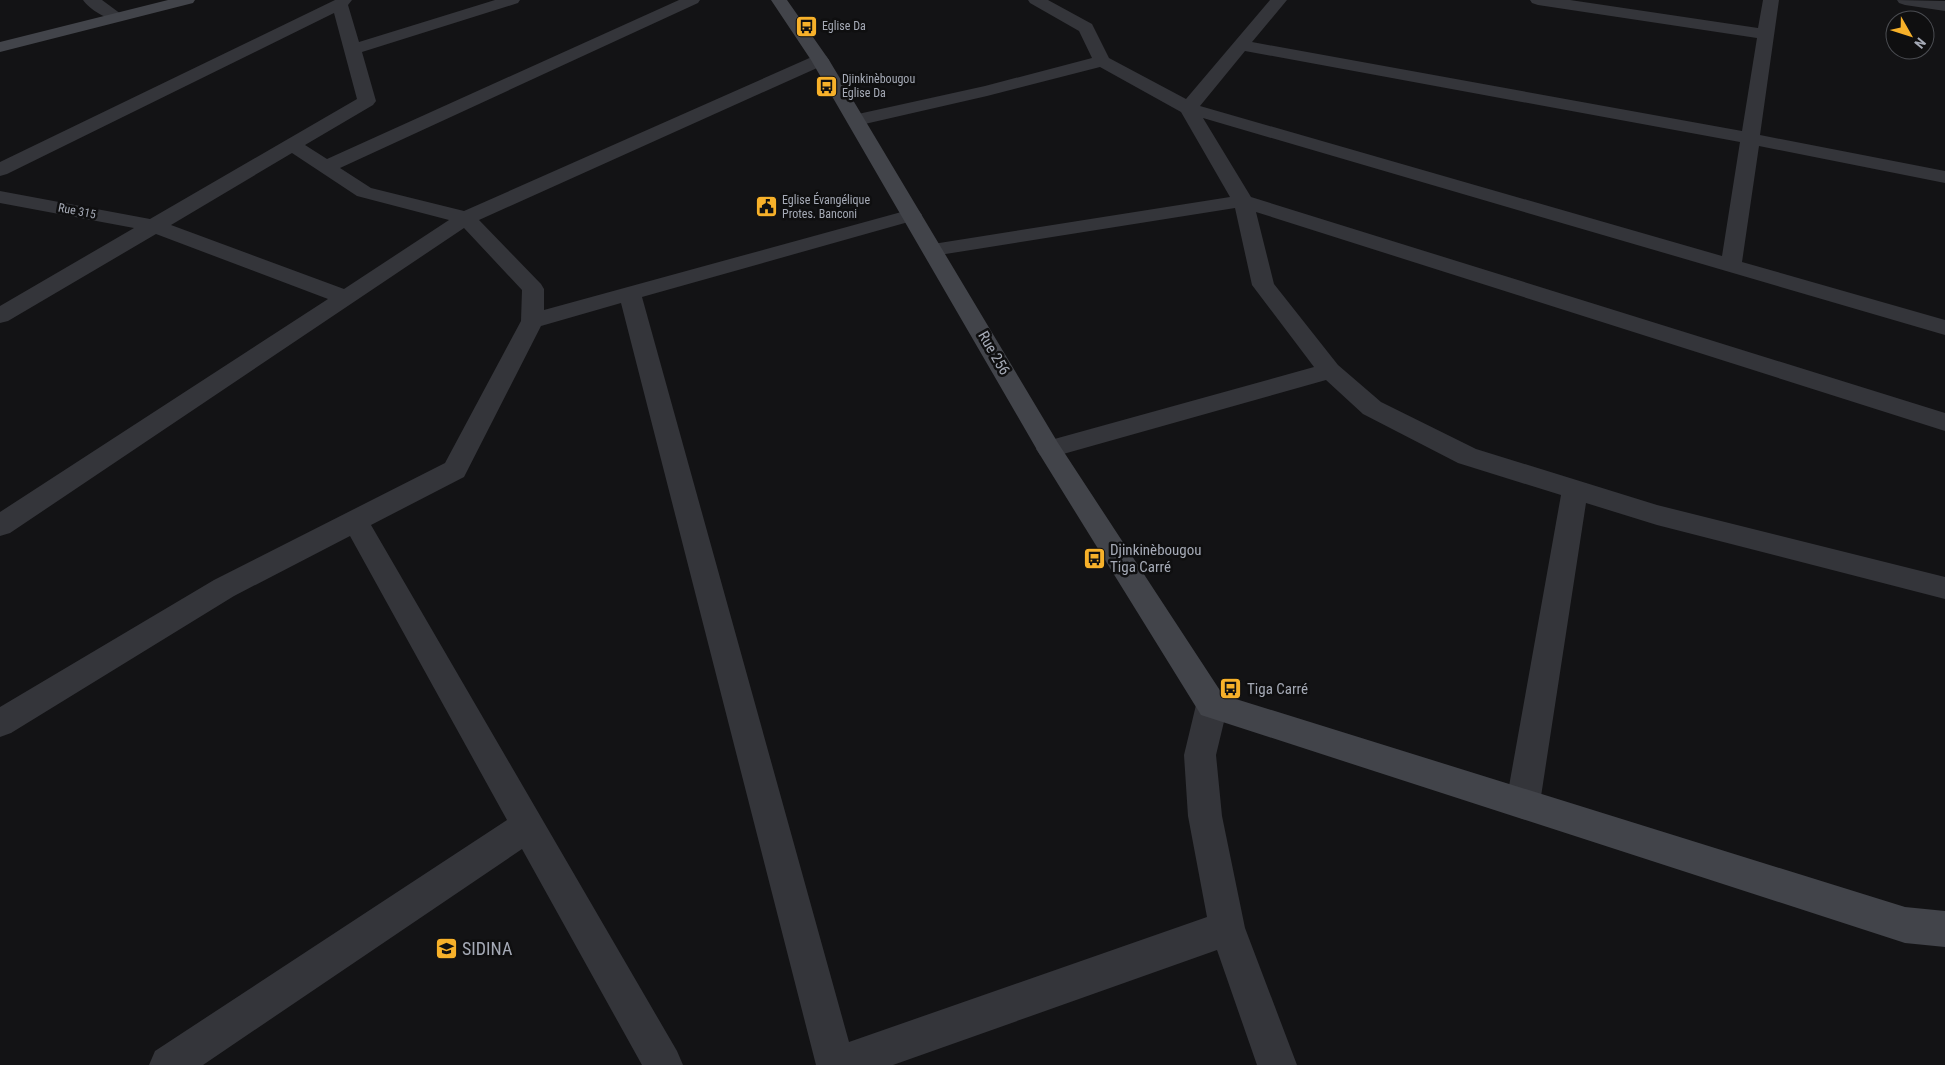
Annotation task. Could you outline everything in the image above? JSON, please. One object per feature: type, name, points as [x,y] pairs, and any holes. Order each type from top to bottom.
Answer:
[{"type":"street","points":[[91,0],[117,17]]},
{"type":"street","points":[[0,47],[187,0]]},
{"type":"street","points":[[353,49],[512,0]]},
{"type":"street","points":[[326,167],[692,0]]},
{"type":"street","name":"Rue 256","points":[[779,0],[820,60],[1050,449],[1212,705]]},
{"type":"street","points":[[1188,108],[1278,0]]},
{"type":"street","points":[[1538,0],[1765,34]]},
{"type":"street","points":[[1731,265],[1770,0]]},
{"type":"street","points":[[1904,0],[1945,6]]},
{"type":"street","points":[[0,170],[342,2],[367,101],[0,316]]},
{"type":"street","points":[[1049,3],[1086,28],[1102,61],[1188,108],[1945,328]]},
{"type":"street","points":[[1240,45],[1749,138],[1945,177]]},
{"type":"street","points":[[0,526],[466,218],[820,60]]},
{"type":"street","points":[[856,120],[986,91],[1102,61]]},
{"type":"street","points":[[1188,108],[1243,200],[1263,285],[1330,371],[1372,408],[1468,456],[1657,515],[1945,588]]},
{"type":"street","points":[[0,723],[224,588],[455,470],[532,321],[533,289],[466,218],[364,192],[292,145]]},
{"type":"street","name":"Rue 315","points":[[0,197],[154,226],[345,297]]},
{"type":"street","points":[[934,250],[1243,200],[1945,422]]},
{"type":"street","points":[[532,321],[912,214]]},
{"type":"street","points":[[630,294],[837,1065],[1227,928]]},
{"type":"street","points":[[1050,449],[1330,371]]},
{"type":"street","points":[[1523,803],[1576,489]]},
{"type":"street","points":[[355,521],[664,1065]]},
{"type":"street","points":[[1278,1065],[1227,928],[1206,816],[1200,755],[1212,705],[1905,925],[1945,929]]},
{"type":"street","points":[[169,1065],[527,826]]},
{"type":"place","name":"Eglise Da","points":[[806,26]]},
{"type":"place","name":"Djinkinèbougou Eglise Da","points":[[826,86]]},
{"type":"place","name":"Eglise Évangélique Protes. Banconi","points":[[766,207]]},
{"type":"place","name":"Djinkinèbougou Tiga Carré","points":[[1094,559]]},
{"type":"place","name":"Tiga Carré","points":[[1231,689]]},
{"type":"place","name":"SIDINA","points":[[446,949]]}]
